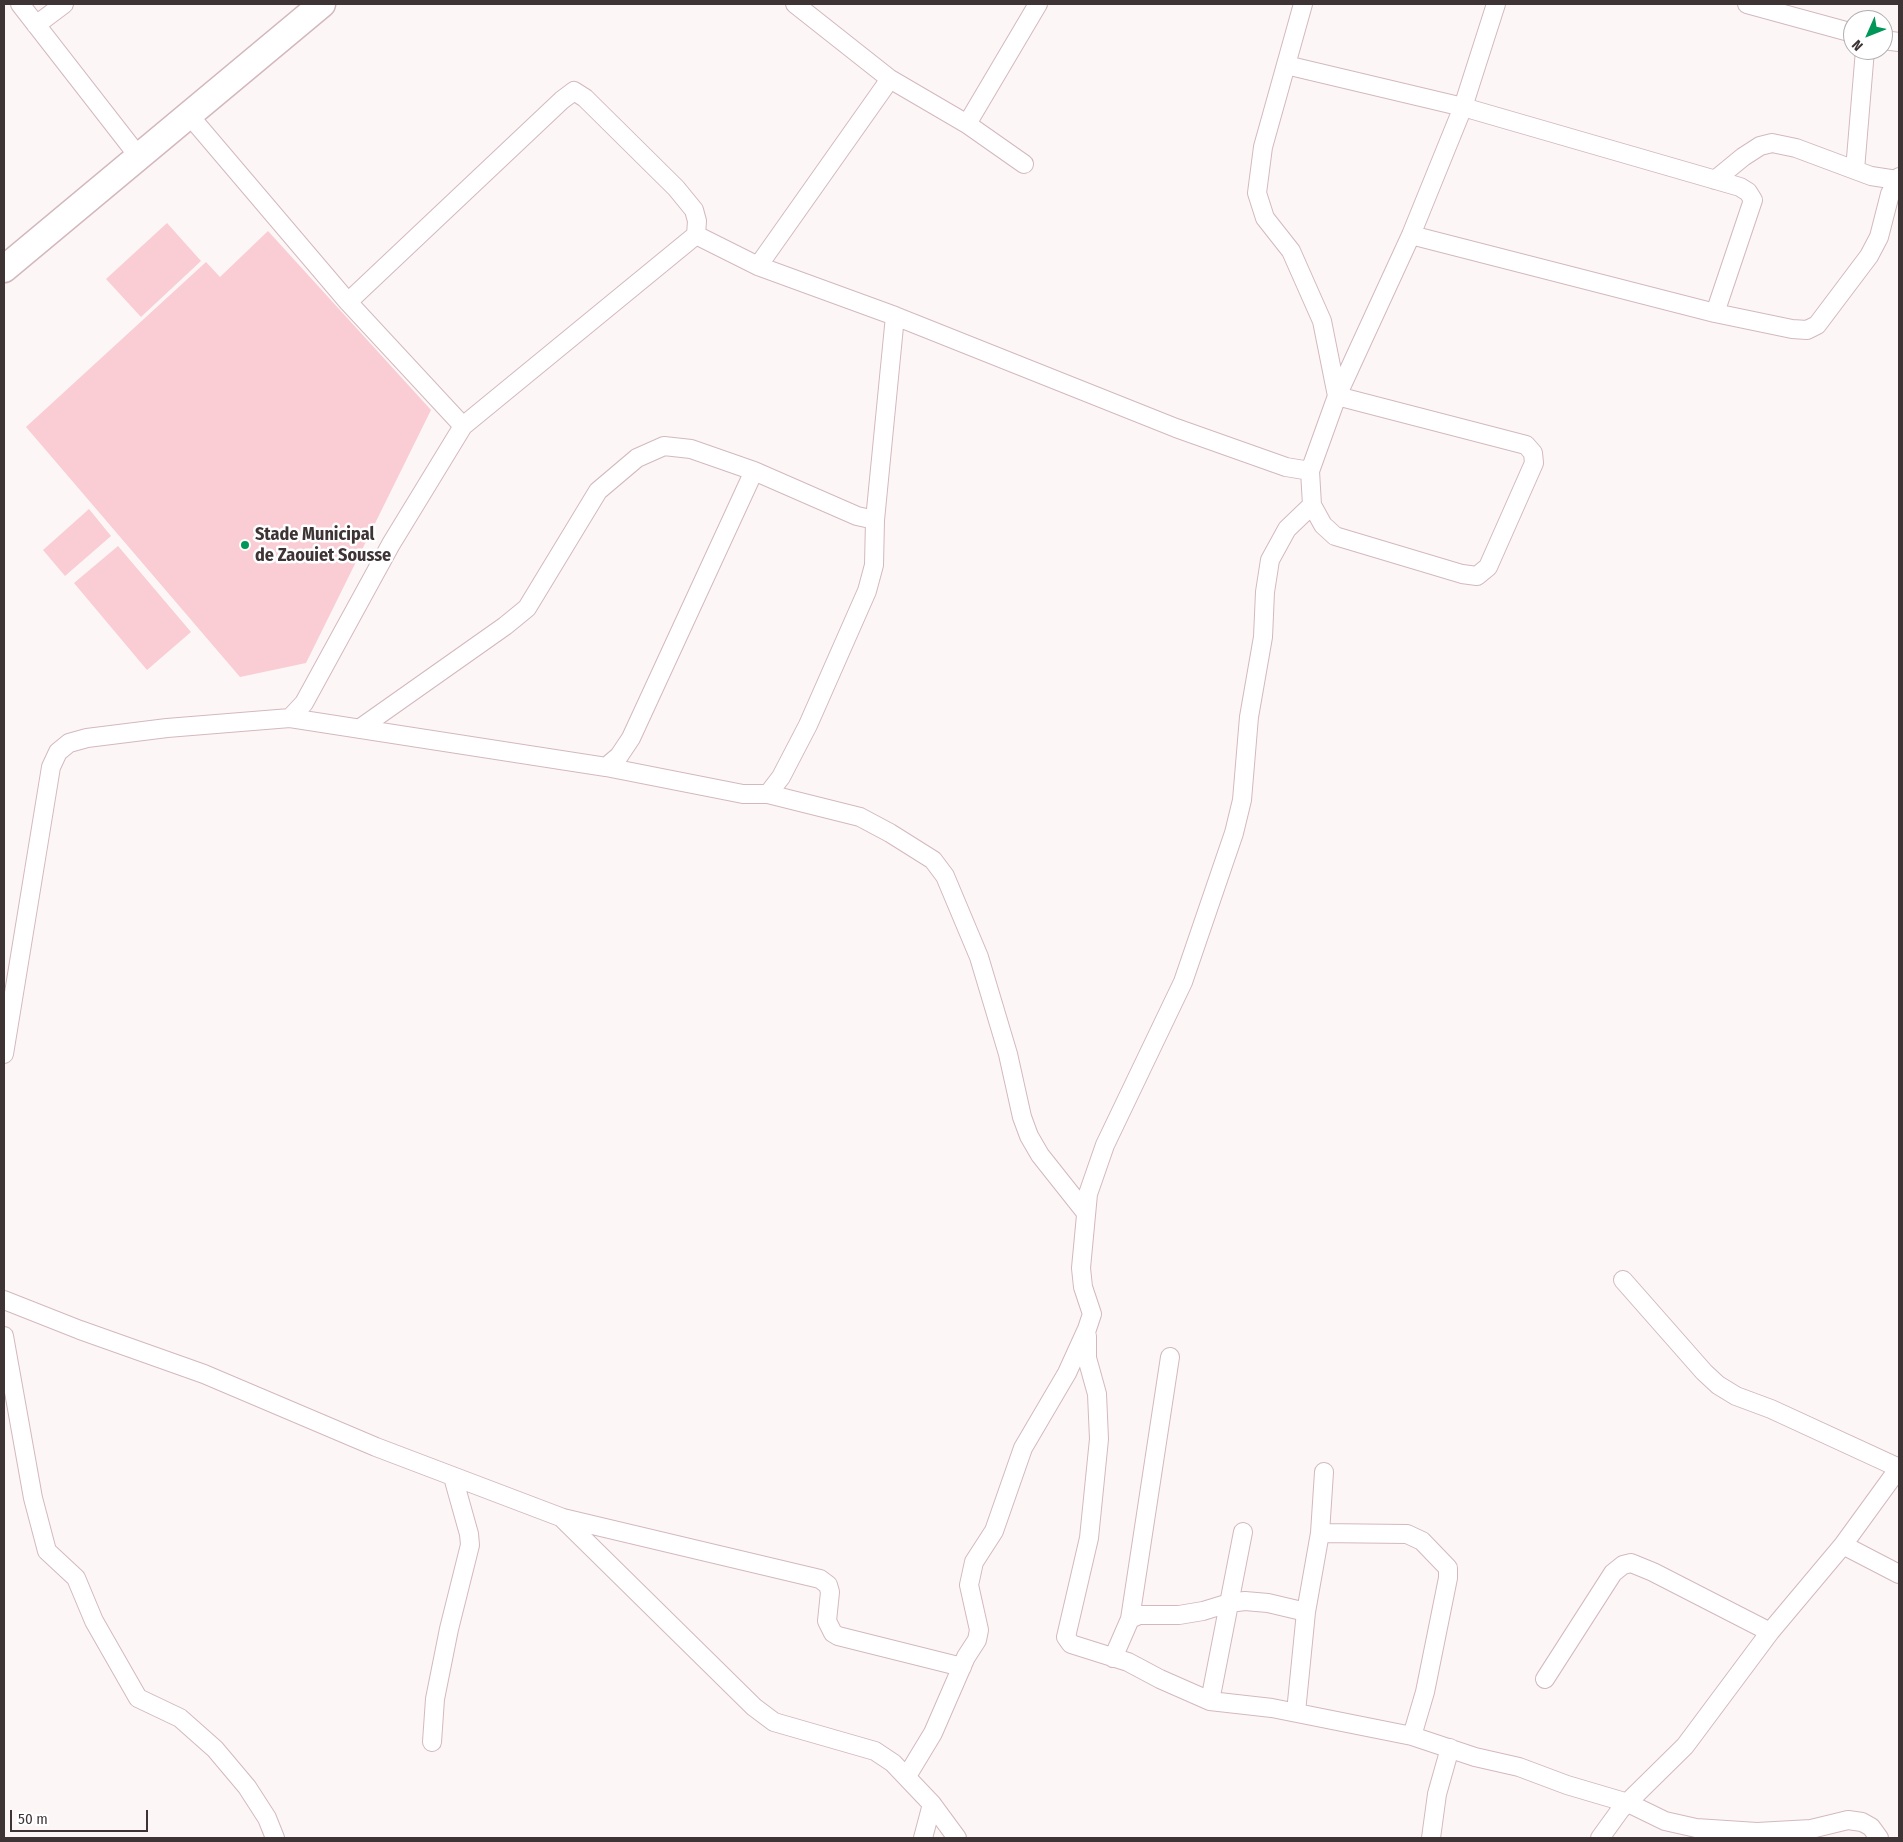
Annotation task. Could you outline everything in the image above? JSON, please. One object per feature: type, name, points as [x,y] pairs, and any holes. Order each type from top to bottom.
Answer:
[{"type":"street","points":[[20,4],[139,156]]},
{"type":"street","points":[[36,25],[64,4]]},
{"type":"street","points":[[4,269],[322,4]]},
{"type":"street","points":[[795,4],[890,79],[967,124],[1024,164]]},
{"type":"street","points":[[967,124],[1038,4]]},
{"type":"street","points":[[1303,4],[1263,147],[1257,193],[1265,218],[1291,250],[1322,322],[1336,396]]},
{"type":"street","points":[[1336,396],[1526,445],[1533,452],[1534,463],[1488,567],[1477,576],[1462,574],[1335,536],[1323,525],[1312,505],[1310,471],[1336,396],[1411,235],[1463,106],[1496,4]]},
{"type":"street","points":[[1747,4],[1843,30]]},
{"type":"street","points":[[1855,170],[1864,60]]},
{"type":"street","points":[[1286,65],[1463,106],[1740,186],[1748,192],[1753,200],[1715,313]]},
{"type":"street","points":[[758,266],[890,79]]},
{"type":"street","points":[[290,718],[304,703],[391,544],[463,426],[696,235],[697,221],[694,210],[676,188],[585,98],[574,91],[562,100],[348,302]]},
{"type":"street","points":[[189,115],[348,302],[463,426]]},
{"type":"street","points":[[1411,235],[1699,311],[1792,329],[1807,330],[1817,325],[1869,256],[1879,237],[1890,194],[1898,179],[1871,176],[1796,148],[1772,143],[1760,146],[1743,157],[1715,180]]},
{"type":"street","points":[[696,235],[758,266],[894,316],[1176,428],[1286,467],[1310,471]]},
{"type":"street","points":[[768,794],[781,777],[808,726],[867,591],[874,565],[875,520],[894,316]]},
{"type":"street","points":[[360,729],[505,626],[527,608],[598,491],[637,458],[664,446],[692,449],[754,471],[857,516],[875,520]]},
{"type":"street","points":[[606,767],[619,756],[631,738],[754,471]]},
{"type":"street","points":[[907,1776],[933,1733],[962,1667],[977,1640],[979,1630],[969,1585],[974,1562],[994,1531],[1023,1448],[1067,1373],[1092,1314],[1083,1287],[1081,1268],[1088,1194],[1099,1160],[1183,982],[1234,833],[1242,800],[1249,717],[1263,636],[1266,574],[1270,560],[1287,529],[1312,505]]},
{"type":"street","points":[[4,1054],[51,767],[58,752],[69,743],[87,738],[167,728],[290,718],[606,767],[743,794],[768,794],[860,816],[890,832],[932,860],[945,876],[979,957],[1008,1054],[1022,1117],[1029,1136],[1045,1161],[1086,1213]]},
{"type":"street","points":[[1600,1838],[1621,1809],[1685,1746],[1770,1632],[1843,1545],[1899,1468],[1771,1409],[1736,1396],[1718,1385],[1704,1372],[1623,1280]]},
{"type":"street","points":[[4,1300],[80,1330],[204,1374],[376,1447],[563,1518],[811,1575],[828,1585],[830,1592],[827,1621],[829,1627],[838,1636],[962,1667]]},
{"type":"street","points":[[1087,1329],[1087,1358],[1098,1402],[1097,1458],[1089,1538],[1066,1637],[1071,1644],[1128,1662],[1160,1679],[1210,1701],[1296,1712],[1412,1736],[1518,1766],[1567,1785],[1628,1803],[1665,1821],[1696,1828],[1757,1832],[1811,1829],[1848,1820],[1862,1822],[1871,1827],[1880,1838]]},
{"type":"street","points":[[4,1336],[33,1498],[47,1551],[76,1578],[94,1620],[138,1698],[180,1718],[215,1749],[247,1787],[267,1818],[275,1838]]},
{"type":"street","points":[[1113,1658],[1130,1619],[1170,1358]]},
{"type":"street","points":[[1296,1712],[1306,1612],[1320,1533],[1324,1472]]},
{"type":"street","points":[[432,1742],[435,1699],[470,1546],[469,1534],[453,1477]]},
{"type":"street","points":[[563,1518],[754,1707],[774,1722],[875,1751],[894,1763],[932,1804],[957,1838]]},
{"type":"street","points":[[1210,1701],[1243,1532]]},
{"type":"street","points":[[1320,1533],[1407,1534],[1422,1541],[1448,1568],[1448,1578],[1425,1692],[1412,1736]]},
{"type":"street","points":[[1843,1545],[1899,1574]]},
{"type":"street","points":[[1545,1678],[1613,1573],[1623,1565],[1632,1563],[1770,1632]]},
{"type":"street","points":[[1130,1619],[1139,1615],[1180,1615],[1203,1611],[1228,1603],[1268,1603],[1306,1612]]},
{"type":"street","points":[[1431,1838],[1437,1794],[1450,1748]]},
{"type":"street","points":[[923,1838],[932,1804]]},
{"type":"shaded area","points":[[167,223],[201,261],[141,317],[106,279]]},
{"type":"shaded area","name":"Stade Municipal de Zaouiet Sousse","points":[[268,231],[431,410],[306,663],[240,677],[26,427],[206,262],[220,277]]},
{"type":"shaded area","points":[[89,509],[111,536],[65,576],[43,550]]},
{"type":"shaded area","points":[[118,546],[191,632],[147,670],[74,583]]},
{"type":"place","name":"Stade Municipal de Zaouiet Sousse","points":[[245,545]]}]
